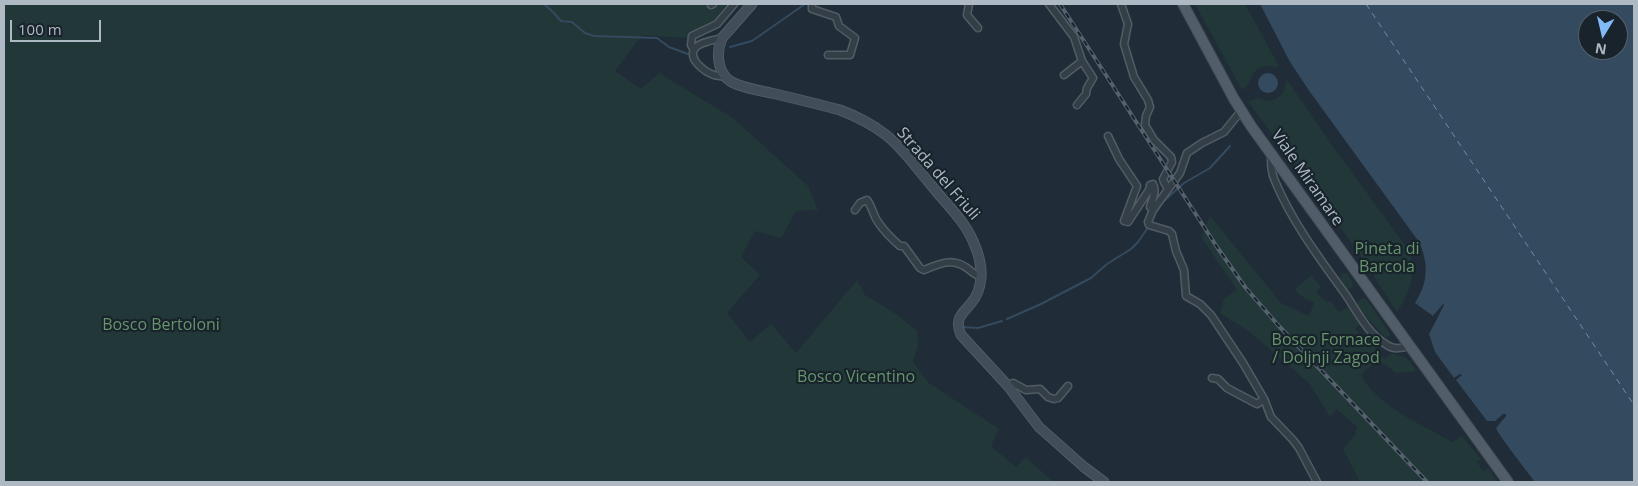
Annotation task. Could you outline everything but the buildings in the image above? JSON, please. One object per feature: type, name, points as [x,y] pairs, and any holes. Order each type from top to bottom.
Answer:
[{"type":"main road","points":[[726,76],[718,57],[719,44],[722,38],[752,4]]},
{"type":"main road","name":"Viale Miramare","points":[[1183,4],[1241,111],[1508,482]]},
{"type":"main road","name":"Strada del Friuli","points":[[726,76],[731,81],[748,87],[840,110],[868,123],[888,136],[909,158],[970,234],[980,261],[981,277],[978,293],[973,302],[961,314],[958,321],[959,329],[965,340],[1008,386],[1039,427],[1104,482]]},
{"type":"street","points":[[694,50],[690,45],[692,36],[717,24],[734,4]]},
{"type":"street","points":[[812,4],[812,9],[836,17],[839,26],[855,38],[850,55],[828,55]]},
{"type":"street","points":[[969,4],[966,15],[978,28]]},
{"type":"street","points":[[1049,4],[1074,37],[1082,61],[1093,78],[1086,94],[1077,104]]},
{"type":"street","points":[[1121,4],[1128,24],[1124,44],[1134,77],[1148,100],[1150,107],[1145,124],[1154,140],[1171,157],[1172,162],[1163,179],[1168,188]]},
{"type":"street","points":[[722,38],[697,46],[693,56],[702,69],[714,75],[726,76]]},
{"type":"street","points":[[1064,75],[1082,61]]},
{"type":"street","points":[[1241,111],[1224,132],[1187,153],[1180,172],[1153,210],[1148,222],[1150,226],[1169,231],[1172,234],[1176,251],[1184,270],[1186,296],[1200,304],[1211,315],[1243,363],[1264,399],[1271,417],[1299,448],[1317,482]]},
{"type":"street","points":[[1108,136],[1113,149],[1137,186],[1124,220],[1128,222],[1149,190],[1150,185],[1153,184],[1155,187],[1150,207],[1153,210]]},
{"type":"street","points":[[1272,154],[1270,165],[1273,175],[1288,207],[1357,314],[1369,330],[1388,346],[1399,348],[1409,346]]},
{"type":"street","points":[[855,210],[860,203],[866,200],[878,221],[900,246],[904,246],[920,268],[924,270],[939,263],[954,262],[981,277]]},
{"type":"street","points":[[1212,378],[1218,379],[1227,388],[1257,404],[1264,399]]},
{"type":"street","points":[[1008,386],[1014,383],[1026,390],[1040,389],[1051,399],[1058,398],[1068,386]]},
{"type":"green space","points":[[4,4],[707,4],[712,9],[717,4],[727,4],[714,20],[691,33],[686,38],[642,35],[615,71],[641,89],[659,73],[733,118],[808,186],[818,210],[796,211],[781,238],[755,231],[741,257],[760,275],[727,313],[750,342],[771,324],[796,353],[857,280],[865,295],[896,314],[917,331],[918,346],[913,362],[929,383],[999,429],[991,446],[1016,467],[1026,457],[1053,482],[4,482]]},
{"type":"green space","points":[[1195,4],[1245,4],[1279,66],[1259,68],[1242,90]]},
{"type":"green space","name":"Pineta di Barcola","points":[[1287,80],[1407,248],[1412,265],[1411,281],[1406,297],[1397,312],[1362,258],[1309,183],[1248,102],[1258,98],[1269,101],[1276,99],[1283,93]]},
{"type":"green space","name":"Bosco Fornace / Doljnji Zagod","points":[[1210,216],[1281,303],[1309,316],[1314,303],[1298,294],[1295,289],[1312,275],[1321,287],[1316,292],[1326,302],[1330,301],[1339,312],[1349,307],[1361,324],[1355,329],[1365,339],[1370,334],[1378,342],[1375,345],[1382,357],[1385,359],[1392,353],[1407,358],[1416,370],[1396,373],[1386,365],[1378,363],[1370,366],[1361,375],[1377,396],[1414,421],[1452,442],[1462,436],[1481,459],[1477,462],[1483,471],[1488,468],[1498,482],[1360,482],[1343,449],[1355,435],[1357,427],[1337,409],[1330,417],[1310,384],[1251,333],[1220,313],[1224,299],[1237,290],[1201,237]]},
{"type":"green space","points":[[1343,273],[1347,274],[1352,281],[1352,288],[1347,289],[1340,278]]},
{"type":"green space","points":[[1361,299],[1366,299],[1390,336],[1385,337],[1360,310],[1357,302]]},
{"type":"water","points":[[1260,4],[1634,4],[1634,482],[1535,482],[1496,428],[1506,414],[1503,414],[1495,421],[1487,421],[1456,380],[1462,375],[1460,374],[1454,378],[1435,352],[1429,334],[1444,305],[1433,316],[1415,303],[1423,288],[1426,273],[1426,266],[1419,242],[1290,62]]},
{"type":"water","points":[[1268,73],[1275,76],[1278,83],[1275,90],[1268,93],[1261,90],[1258,83],[1261,76]]},
{"type":"waterway","points":[[544,4],[561,21],[572,22],[585,33],[594,36],[657,38],[669,47],[688,54]]},
{"type":"waterway","points":[[730,47],[752,41],[805,4]]},
{"type":"waterway","points":[[1164,201],[1184,183],[1210,168],[1230,146]]},
{"type":"waterway","points":[[1007,319],[1091,278],[1107,264],[1131,249],[1147,229]]},
{"type":"waterway","points":[[962,327],[978,328],[1002,321]]},
{"type":"ferry route","points":[[1366,4],[1634,405]]},
{"type":"railway","points":[[1060,4],[1217,247],[1245,287],[1278,325],[1427,482]]},
{"type":"park label","name":"Bosco Bertoloni","points":[[161,325]]},
{"type":"park label","name":"Bosco Vicentino","points":[[856,377]]}]
